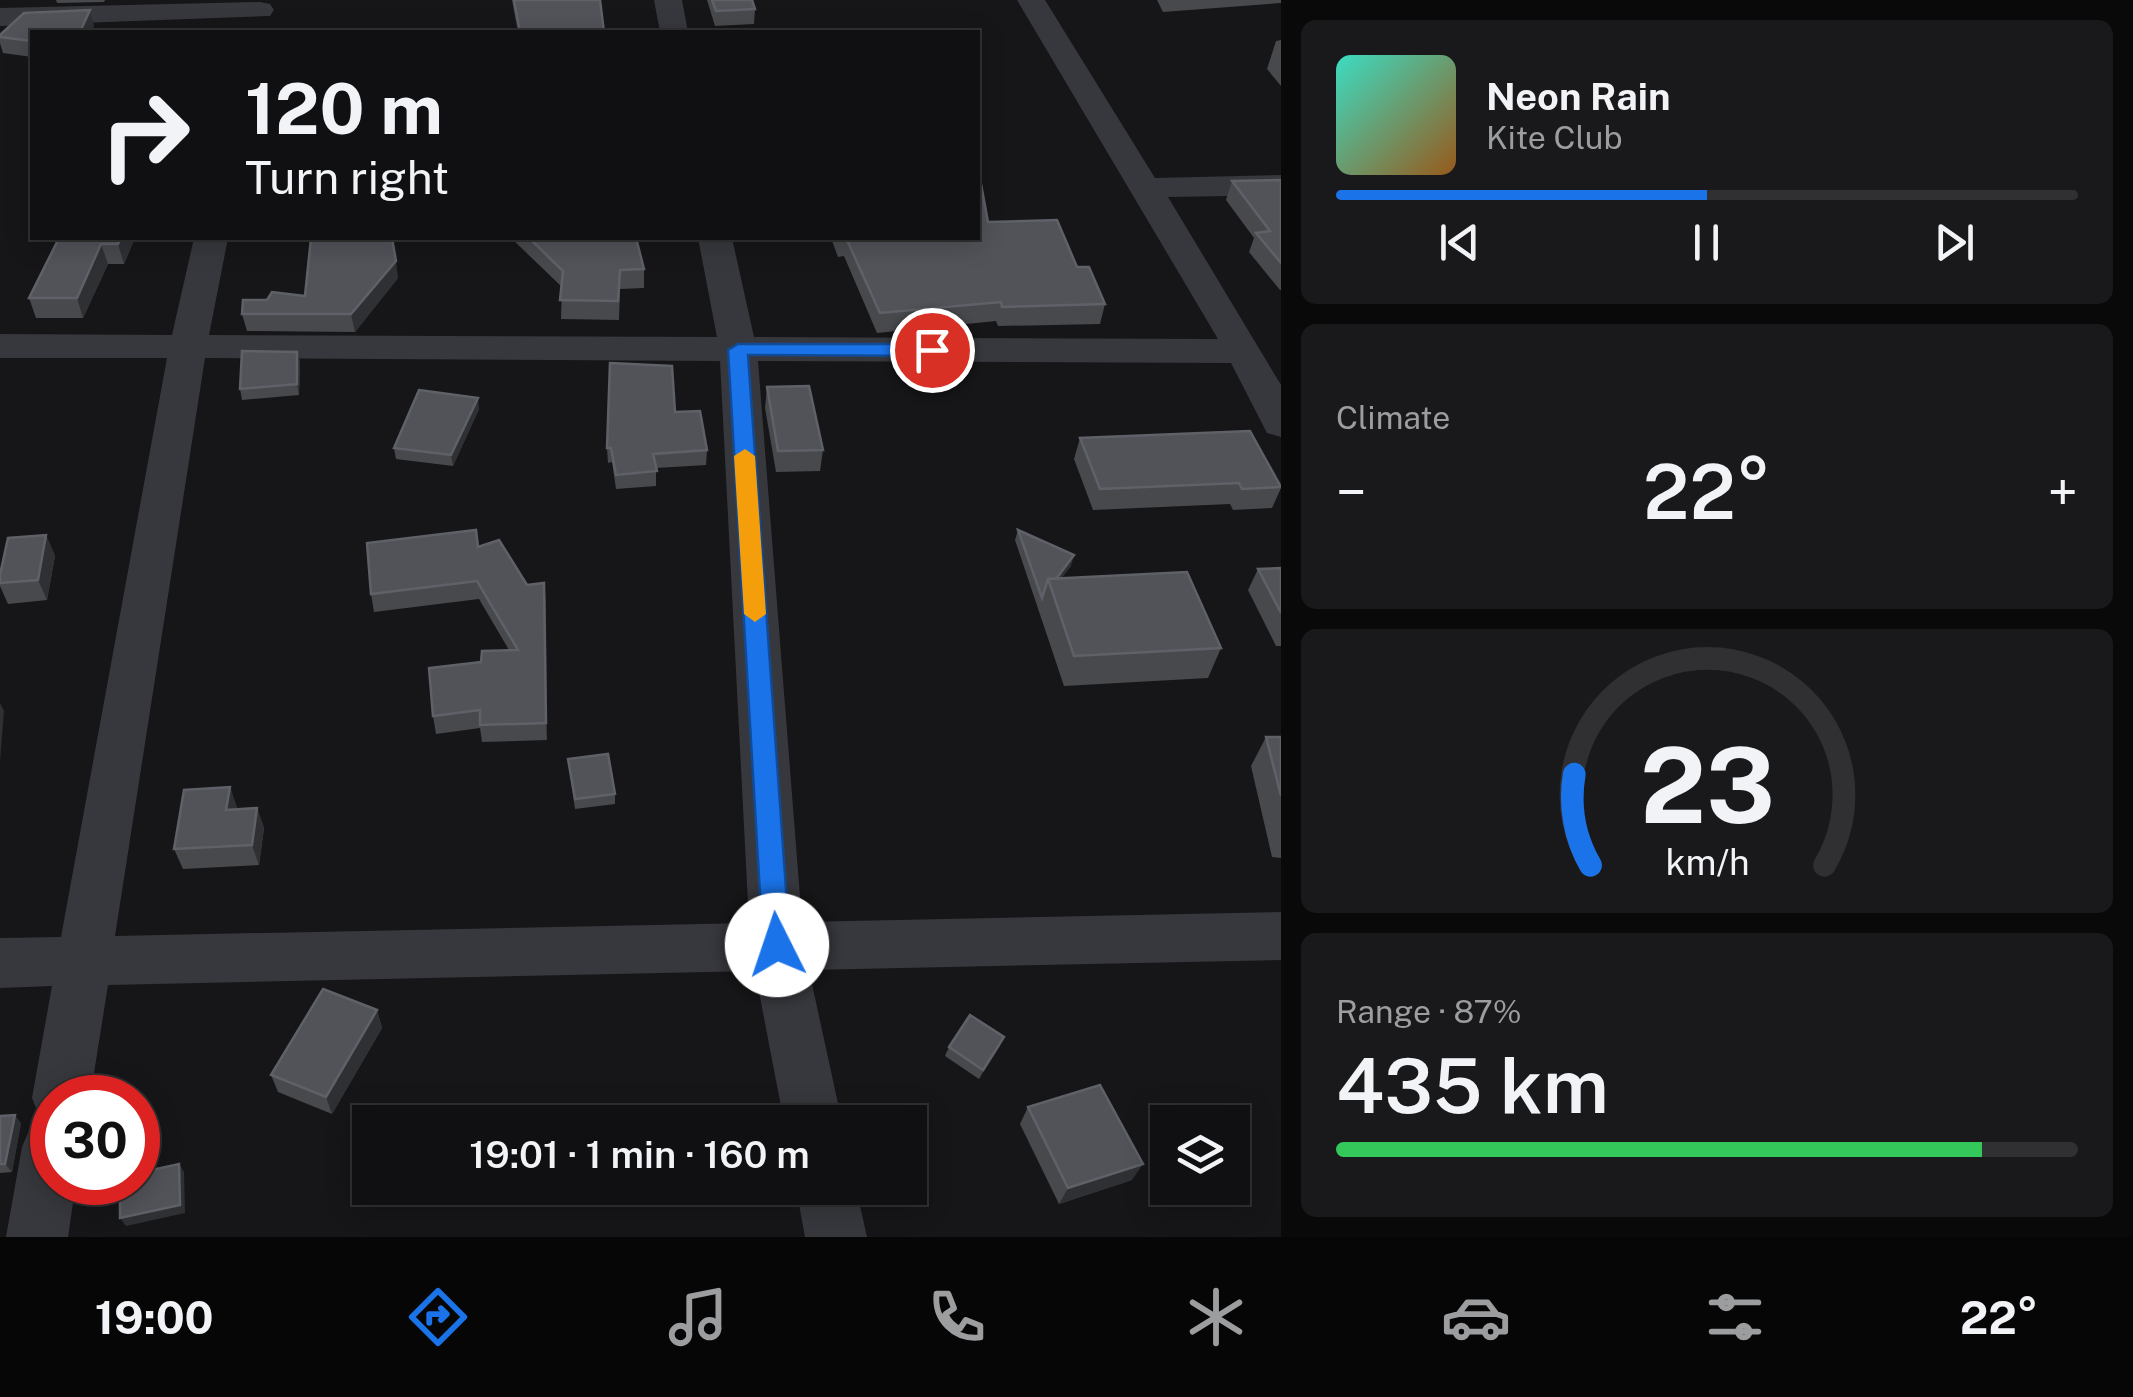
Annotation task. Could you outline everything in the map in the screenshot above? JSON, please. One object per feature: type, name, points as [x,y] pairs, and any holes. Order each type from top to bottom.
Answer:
[{"type":"street","points":[[668,0],[674,30]]},
{"type":"street","points":[[1030,0],[1244,352],[1280,424]]},
{"type":"street","points":[[0,17],[260,14]]},
{"type":"street","points":[[1144,188],[1280,185]]},
{"type":"street","points":[[65,1075],[188,347],[211,240]]},
{"type":"street","points":[[716,240],[738,350],[777,945],[810,1105]]},
{"type":"street","points":[[0,346],[1244,352]]},
{"type":"street","points":[[0,963],[1280,936]]},
{"type":"street","points":[[37,1237],[42,1205]]},
{"type":"street","points":[[829,1205],[836,1237]]},
{"type":"building","points":[[514,0],[600,0],[604,30],[520,30]]},
{"type":"building","points":[[712,0],[752,0],[755,9],[716,11]]},
{"type":"building","points":[[90,10],[81,30],[30,30],[30,41],[0,37],[24,13]]},
{"type":"building","points":[[980,179],[988,222],[1057,220],[1077,267],[1089,267],[1105,304],[1002,307],[1001,302],[880,313],[847,240],[980,240]]},
{"type":"building","points":[[1281,180],[1281,263],[1256,233],[1270,231],[1232,181]]},
{"type":"building","points":[[58,240],[120,240],[118,244],[101,244],[77,298],[29,298]]},
{"type":"building","points":[[311,240],[392,240],[396,261],[351,314],[242,314],[243,300],[267,300],[272,292],[305,296]]},
{"type":"building","points":[[531,240],[637,240],[644,269],[620,270],[618,301],[560,300],[563,271]]},
{"type":"building","points":[[242,351],[297,352],[297,384],[240,389]]},
{"type":"building","points":[[610,363],[672,366],[675,412],[700,411],[707,450],[653,454],[657,471],[616,475],[611,448],[607,448]]},
{"type":"building","points":[[809,386],[823,450],[778,451],[767,387]]},
{"type":"building","points":[[419,390],[478,398],[451,455],[394,448]]},
{"type":"building","points":[[1250,431],[1281,487],[1242,489],[1239,483],[1100,489],[1080,438]]},
{"type":"building","points":[[476,530],[478,547],[499,540],[527,585],[544,583],[546,723],[480,725],[480,710],[433,716],[429,668],[481,662],[482,651],[518,650],[477,581],[371,594],[367,543]]},
{"type":"building","points":[[1018,530],[1074,555],[1056,579],[1048,579],[1042,598]]},
{"type":"building","points":[[46,535],[38,580],[0,583],[8,538]]},
{"type":"building","points":[[1281,568],[1281,613],[1258,569]]},
{"type":"building","points":[[1187,572],[1221,648],[1074,656],[1048,579]]},
{"type":"building","points":[[1266,737],[1281,737],[1281,796]]},
{"type":"building","points":[[608,754],[615,794],[575,799],[568,759]]},
{"type":"building","points":[[230,787],[226,810],[257,808],[252,845],[174,849],[184,790]]},
{"type":"building","points":[[323,989],[377,1010],[326,1097],[271,1075]]},
{"type":"building","points":[[970,1015],[1004,1037],[983,1070],[949,1047]]},
{"type":"building","points":[[1100,1085],[1143,1164],[1068,1188],[1028,1107]]},
{"type":"building","points":[[15,1115],[5,1164],[0,1164],[0,1116]]},
{"type":"building","points":[[179,1164],[180,1205],[120,1218],[120,1205],[160,1205],[160,1168]]},
{"type":"slow traffic","points":[[745,456],[755,614]]},
{"type":"route","points":[[777,945],[738,350],[932,350]]}]
